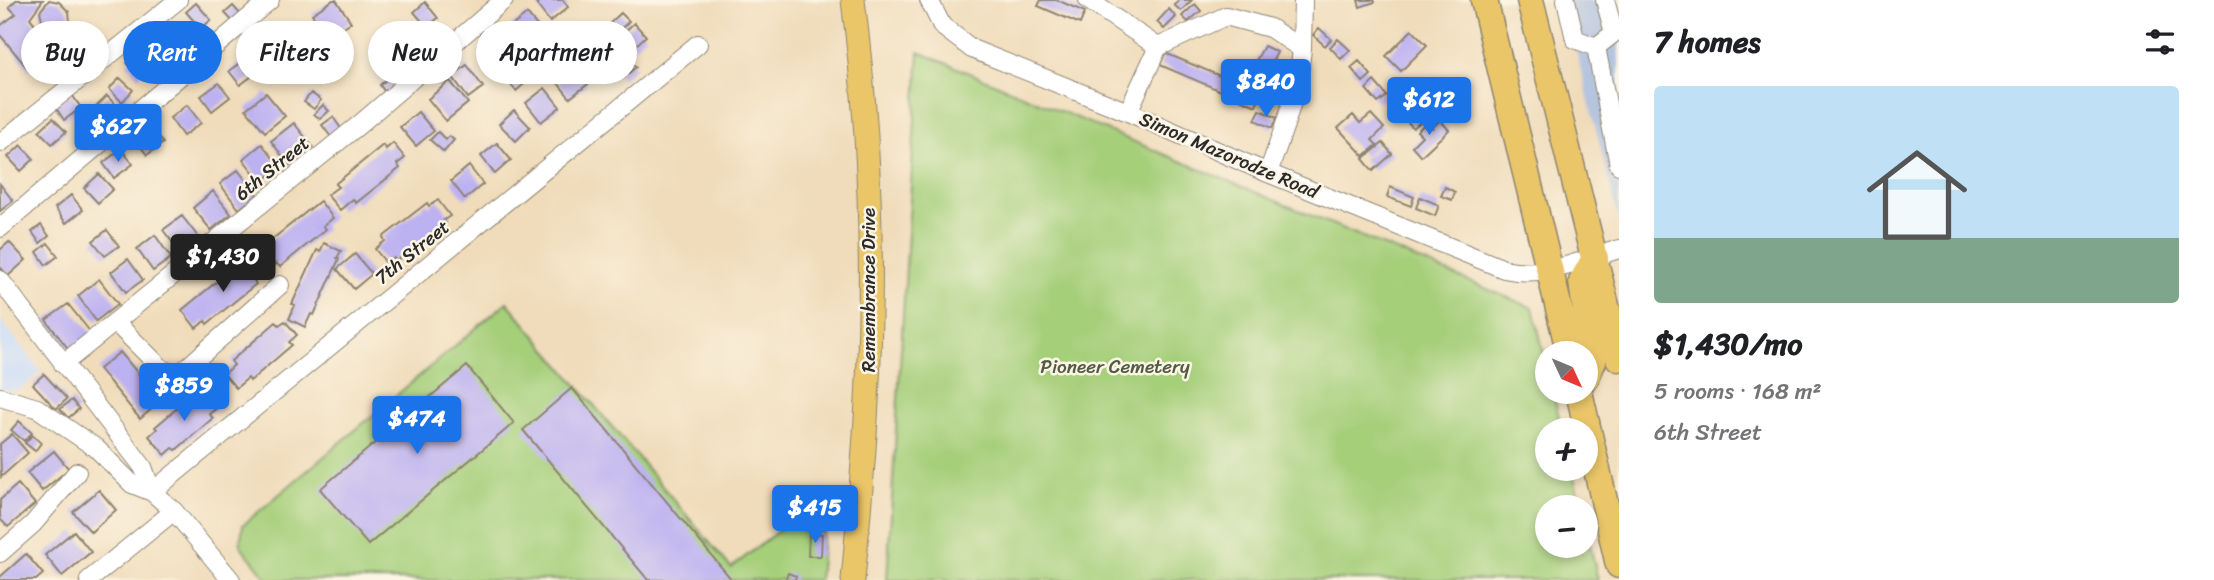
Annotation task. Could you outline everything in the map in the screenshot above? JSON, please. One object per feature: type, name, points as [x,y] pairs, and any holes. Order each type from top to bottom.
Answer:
[{"type":"highway","points":[[1484,0],[1567,341]]},
{"type":"highway","points":[[1530,0],[1607,253],[1619,358]]},
{"type":"highway","points":[[1590,341],[1582,282],[1607,253]]},
{"type":"highway","points":[[1582,404],[1619,565]]},
{"type":"main road","name":"Remembrance Drive","points":[[853,0],[860,49],[869,205],[870,314],[863,467],[853,580]]},
{"type":"street","points":[[0,228],[270,0]]},
{"type":"street","name":"6th Street","points":[[63,364],[360,124],[504,0]]},
{"type":"street","name":"Simon Mazorodze Road","points":[[929,0],[942,26],[972,50],[1128,112],[1504,270],[1528,274],[1607,253]]},
{"type":"street","points":[[1088,0],[1158,47]]},
{"type":"street","points":[[1268,173],[1300,77],[1303,0]]},
{"type":"street","points":[[1566,0],[1575,39],[1596,47]]},
{"type":"street","points":[[1596,47],[1614,33],[1605,0]]},
{"type":"street","points":[[0,143],[170,3]]},
{"type":"street","points":[[1128,112],[1158,47],[1226,16],[1270,27],[1302,49]]},
{"type":"street","name":"7th Street","points":[[152,492],[698,44]]},
{"type":"street","points":[[1596,47],[1619,165]]},
{"type":"street","points":[[0,280],[143,467],[152,492]]},
{"type":"street","points":[[115,322],[162,369],[177,373],[183,371],[280,285]]},
{"type":"street","points":[[0,397],[37,408],[96,448],[132,484],[152,492],[174,511],[231,580]]},
{"type":"street","points":[[0,552],[33,524],[77,472]]},
{"type":"street","points":[[89,580],[174,511]]},
{"type":"shaded area","points":[[1563,0],[1619,0],[1619,220]]},
{"type":"shaded area","points":[[0,319],[41,372],[16,392],[0,389]]},
{"type":"green space","name":"Pioneer Cemetery","points":[[919,52],[1533,308],[1541,341],[1535,341],[1535,404],[1556,404],[1559,418],[1535,418],[1535,481],[1575,481],[1578,495],[1535,495],[1535,558],[1593,558],[1598,580],[887,580]]},
{"type":"green space","points":[[507,302],[731,568],[792,520],[824,524],[819,580],[268,580],[240,545],[243,525]]},
{"type":"building","points":[[16,0],[43,0],[30,18],[32,21],[21,21],[21,60],[0,35],[0,26],[16,14],[9,7]]},
{"type":"building","points":[[49,0],[59,2],[69,12],[70,21],[43,21],[40,11]]},
{"type":"building","points":[[336,0],[350,21],[317,21],[312,14]]},
{"type":"building","points":[[541,0],[563,0],[568,7],[549,21],[536,4]]},
{"type":"building","points":[[1041,0],[1057,0],[1085,12],[1080,24],[1038,6]]},
{"type":"building","points":[[1180,0],[1192,0],[1181,11],[1174,5]]},
{"type":"building","points":[[1358,0],[1374,0],[1375,2],[1360,7]]},
{"type":"building","points":[[425,2],[438,18],[434,21],[422,21],[414,12]]},
{"type":"building","points":[[196,3],[211,20],[194,21],[186,12]]},
{"type":"building","points":[[1195,4],[1201,11],[1188,22],[1182,16]]},
{"type":"building","points":[[233,6],[242,16],[234,23],[225,13]]},
{"type":"building","points":[[1169,9],[1176,17],[1164,29],[1157,22]]},
{"type":"building","points":[[621,13],[629,21],[612,21]]},
{"type":"building","points":[[527,14],[533,21],[518,21]]},
{"type":"building","points":[[637,26],[646,36],[637,44]]},
{"type":"building","points":[[1319,28],[1331,39],[1325,46],[1313,35]]},
{"type":"building","points":[[1412,30],[1427,45],[1401,71],[1386,56]]},
{"type":"building","points":[[1338,39],[1350,50],[1341,59],[1330,47]]},
{"type":"building","points":[[1264,46],[1277,52],[1267,73],[1253,66]]},
{"type":"building","points":[[1165,53],[1261,93],[1256,106],[1160,65]]},
{"type":"building","points":[[1359,61],[1371,75],[1363,82],[1351,68]]},
{"type":"building","points":[[467,65],[476,77],[476,84],[483,87],[468,98],[458,84],[462,84],[462,69]]},
{"type":"building","points":[[236,66],[236,80],[229,71]]},
{"type":"building","points":[[120,78],[123,84],[133,90],[122,102],[109,89]]},
{"type":"building","points":[[1374,81],[1387,96],[1378,103],[1366,89]]},
{"type":"building","points":[[220,84],[230,97],[212,111],[201,96]]},
{"type":"building","points":[[381,84],[398,84],[386,94]]},
{"type":"building","points":[[446,84],[452,84],[468,103],[446,121],[428,99]]},
{"type":"building","points":[[510,84],[524,84],[516,91]]},
{"type":"building","points":[[559,84],[588,84],[570,98]]},
{"type":"building","points":[[545,88],[560,107],[541,122],[526,103]]},
{"type":"building","points":[[71,93],[81,108],[64,120],[54,105]]},
{"type":"building","points":[[266,93],[285,116],[265,132],[246,109]]},
{"type":"building","points":[[311,93],[321,100],[314,109],[304,102]]},
{"type":"building","points":[[107,96],[122,111],[109,123],[94,109]]},
{"type":"building","points":[[187,105],[201,123],[183,136],[170,118]]},
{"type":"building","points":[[323,105],[329,111],[320,119],[314,114]]},
{"type":"building","points":[[514,110],[530,127],[516,141],[499,124]]},
{"type":"building","points":[[1260,110],[1277,118],[1272,128],[1255,120]]},
{"type":"building","points":[[418,112],[434,131],[416,146],[400,127]]},
{"type":"building","points":[[1413,112],[1422,121],[1413,128],[1405,119]]},
{"type":"building","points":[[1371,114],[1384,128],[1372,140],[1377,145],[1364,156],[1338,128],[1353,115],[1360,123]]},
{"type":"building","points":[[333,117],[342,130],[331,137],[322,125]]},
{"type":"building","points":[[53,118],[66,132],[52,144],[39,131]]},
{"type":"building","points":[[1440,120],[1449,130],[1421,156],[1412,146],[1422,136],[1417,131],[1427,122],[1432,128]]},
{"type":"building","points":[[294,123],[313,147],[289,165],[271,141]]},
{"type":"building","points":[[151,127],[163,143],[147,155],[135,139]]},
{"type":"building","points":[[438,132],[446,140],[449,136],[454,140],[444,152],[430,140]]},
{"type":"building","points":[[393,143],[405,158],[397,164],[400,168],[356,203],[353,199],[340,210],[327,195],[338,187],[335,184],[383,145],[386,149]]},
{"type":"building","points":[[497,143],[511,160],[495,174],[481,156]]},
{"type":"building","points":[[1383,143],[1392,154],[1373,171],[1363,159]]},
{"type":"building","points":[[262,144],[280,167],[261,182],[243,159]]},
{"type":"building","points":[[21,145],[34,159],[21,171],[8,157]]},
{"type":"building","points":[[121,149],[133,164],[114,178],[103,163]]},
{"type":"building","points":[[469,166],[483,184],[465,199],[451,181]]},
{"type":"building","points":[[238,170],[257,195],[239,209],[220,184]]},
{"type":"building","points":[[99,174],[113,189],[98,203],[84,188]]},
{"type":"building","points":[[0,184],[13,201],[0,211]]},
{"type":"building","points":[[1390,187],[1414,197],[1411,206],[1387,197]]},
{"type":"building","points":[[1445,187],[1455,192],[1452,200],[1441,196]]},
{"type":"building","points":[[213,191],[231,214],[211,230],[193,208]]},
{"type":"building","points":[[71,195],[83,210],[66,223],[55,208]]},
{"type":"building","points":[[1420,197],[1439,205],[1435,216],[1416,208]]},
{"type":"building","points":[[438,200],[450,216],[444,220],[446,223],[396,261],[394,258],[387,264],[375,249],[385,241],[383,237],[427,203],[429,206]]},
{"type":"building","points":[[320,201],[333,218],[323,226],[326,229],[280,267],[276,263],[268,271],[254,254]]},
{"type":"building","points":[[182,216],[199,238],[180,252],[163,230]]},
{"type":"building","points":[[41,225],[49,236],[40,243],[32,232]]},
{"type":"building","points":[[107,230],[119,246],[105,256],[93,241]]},
{"type":"building","points":[[155,235],[171,258],[153,271],[137,249]]},
{"type":"building","points":[[9,242],[26,260],[8,276],[0,267],[0,250]]},
{"type":"building","points":[[48,243],[58,256],[46,265],[37,252]]},
{"type":"building","points":[[324,243],[341,251],[314,315],[311,314],[305,327],[289,319],[295,305],[292,304],[317,250],[320,252]]},
{"type":"building","points":[[355,254],[372,274],[354,289],[337,269]]},
{"type":"building","points":[[247,257],[261,274],[254,281],[256,284],[207,324],[205,321],[196,328],[182,310]]},
{"type":"building","points":[[128,259],[143,280],[126,292],[111,272]]},
{"type":"building","points":[[99,279],[118,304],[96,321],[78,296]]},
{"type":"building","points":[[68,304],[92,334],[70,351],[46,320]]},
{"type":"building","points":[[285,321],[297,335],[289,342],[292,345],[250,381],[248,378],[236,388],[224,374],[234,365],[231,361],[276,322],[279,325]]},
{"type":"building","points":[[120,352],[161,401],[140,419],[99,369]]},
{"type":"building","points":[[467,366],[514,423],[368,545],[320,489]]},
{"type":"building","points":[[44,374],[67,399],[56,409],[33,384]]},
{"type":"building","points":[[572,388],[732,580],[648,580],[523,430]]},
{"type":"building","points":[[204,390],[218,407],[209,414],[213,418],[176,450],[173,448],[165,455],[149,436],[157,429],[155,427],[195,393],[197,396]]},
{"type":"building","points":[[72,400],[79,409],[68,418],[60,409]]},
{"type":"building","points":[[19,421],[32,433],[24,441],[11,430]]},
{"type":"building","points":[[12,434],[28,453],[1,477],[0,444]]},
{"type":"building","points":[[32,435],[41,443],[35,451],[25,443]]},
{"type":"building","points":[[54,451],[69,469],[42,491],[27,473]]},
{"type":"building","points":[[18,484],[35,504],[8,527],[0,519],[0,500]]},
{"type":"building","points":[[99,490],[116,510],[91,532],[73,512]]},
{"type":"building","points":[[74,531],[91,552],[62,576],[45,555]]},
{"type":"building","points":[[809,533],[822,534],[821,556],[808,556]]},
{"type":"building","points":[[26,554],[43,574],[36,580],[0,580],[0,577]]},
{"type":"building","points":[[788,573],[796,576],[795,580],[785,580]]}]
